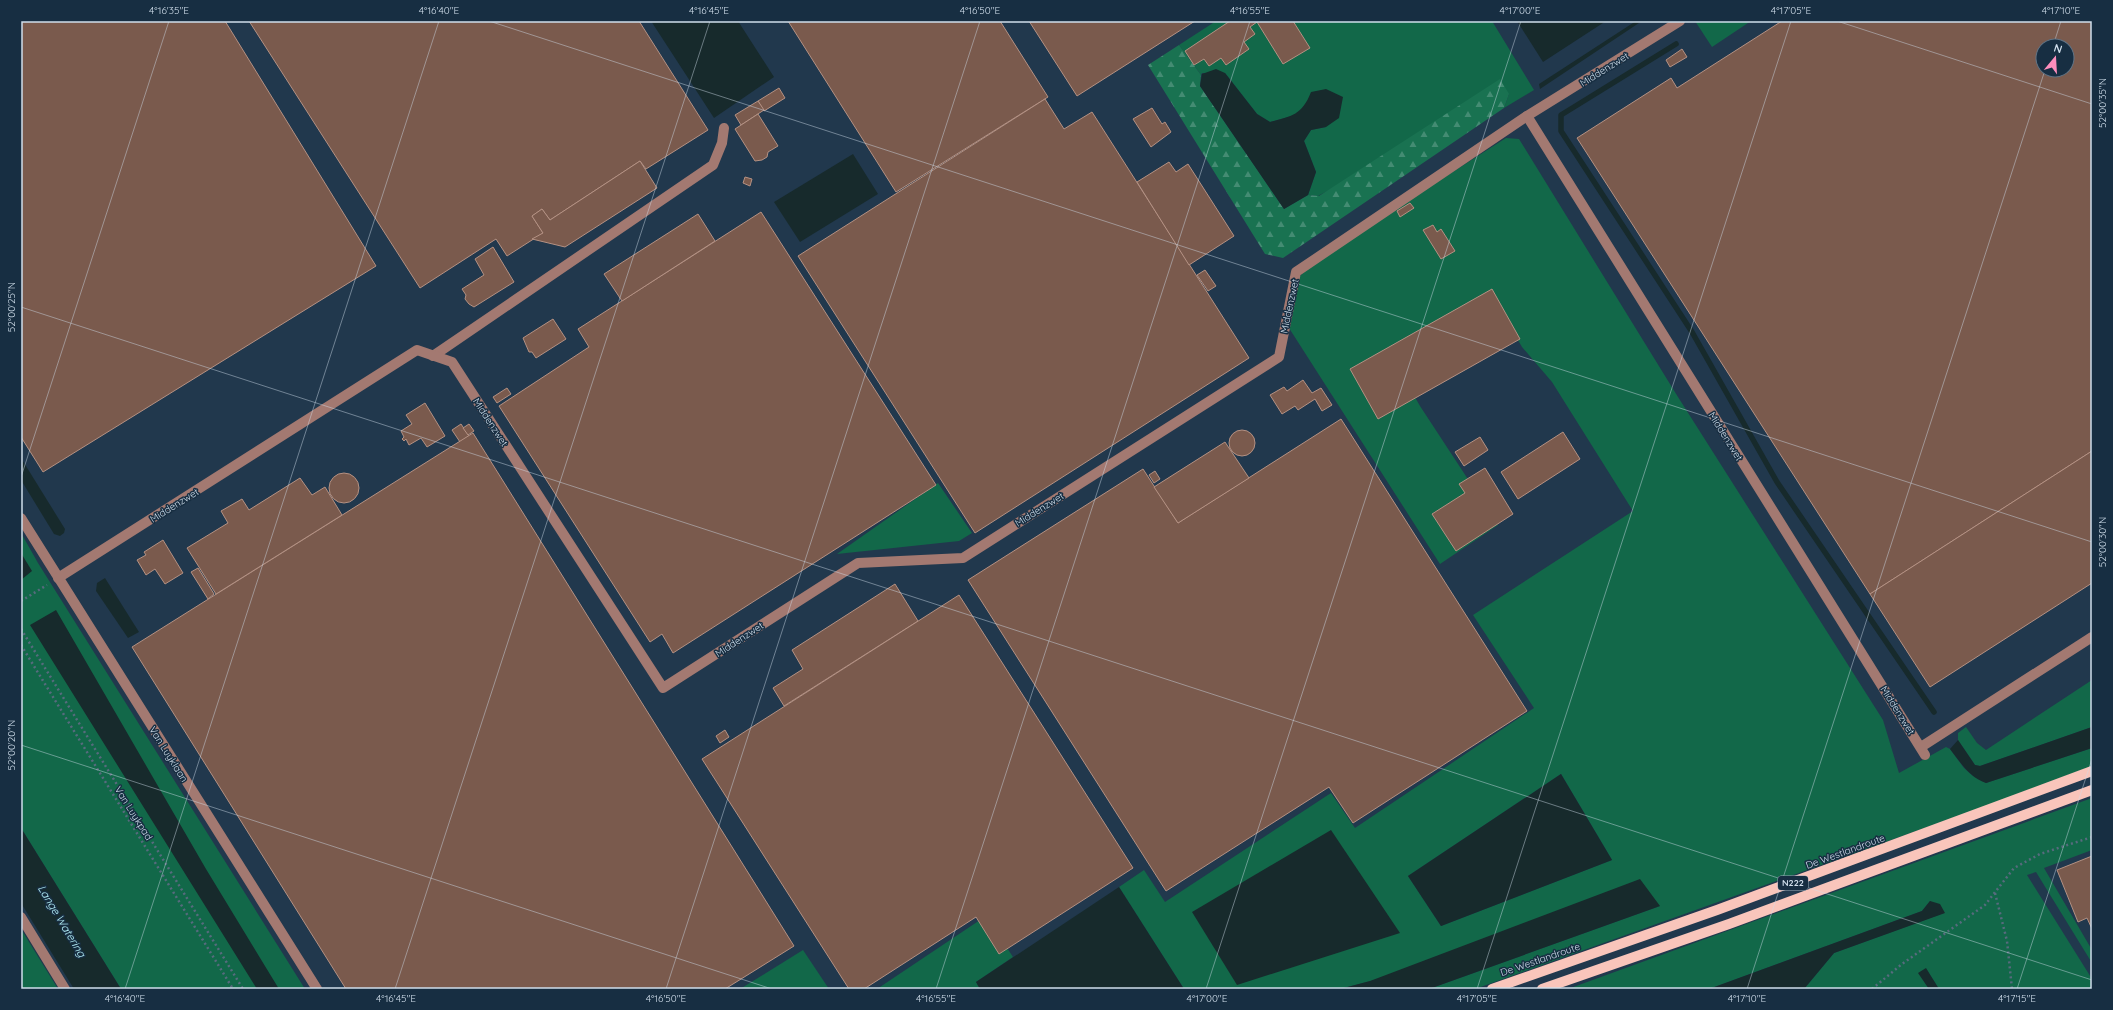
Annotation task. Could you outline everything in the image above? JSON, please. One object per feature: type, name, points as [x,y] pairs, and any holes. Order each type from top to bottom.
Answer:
[{"type":"main road","name":"De Westlandroute","points":[[1492,989],[1724,908],[2092,771]]},
{"type":"main road","name":"N222","points":[[1542,989],[1729,924],[2092,790]]},
{"type":"street","name":"Middenzwet","points":[[58,578],[417,350],[452,362],[663,688],[858,563],[963,558],[1279,356],[1296,272],[1527,116],[1680,21]]},
{"type":"street","name":"Middenzwet","points":[[1527,116],[1923,751],[2092,637]]},
{"type":"street","points":[[433,356],[713,164],[722,143],[724,128]]},
{"type":"street","name":"Van Luyklaan","points":[[21,518],[317,989]]},
{"type":"street","points":[[21,917],[65,989]]},
{"type":"path","points":[[21,601],[58,578]]},
{"type":"path","points":[[21,629],[243,989]]},
{"type":"path","name":"Van Luykpad","points":[[21,645],[233,989]]},
{"type":"path","points":[[1872,989],[1902,964],[1985,905],[2014,868],[2040,854],[2092,837]]},
{"type":"path","points":[[1995,893],[2007,941],[2012,989]]},
{"type":"green space","points":[[1216,21],[1492,21],[1534,90],[1504,108],[1509,94],[1318,196],[1308,195],[1316,172],[1304,141],[1311,130],[1326,127],[1306,104],[1296,115],[1270,122],[1257,114],[1225,73],[1202,73],[1201,75],[1179,45]]},
{"type":"green space","points":[[1695,21],[1751,21],[1712,47]]},
{"type":"green space","points":[[1179,45],[1201,75],[1200,86],[1284,209],[1308,195],[1319,196],[1500,79],[1509,94],[1504,108],[1283,258],[1265,254],[1148,65]]},
{"type":"green space","points":[[1506,138],[1519,139],[1678,397],[1883,720],[1899,773],[1946,747],[1950,749],[1964,768],[1973,776],[1986,783],[2092,748],[2092,766],[1983,807],[1475,989],[1429,989],[1660,906],[1340,989],[1184,989],[1119,887],[1144,870],[1165,902],[1331,793],[1355,828],[1534,708],[1473,615],[1633,511],[1552,382],[1522,347],[1491,294],[1389,352],[1420,406],[1498,525],[1440,564],[1289,328],[1300,276],[1316,259]],"holes":[[[1561,774],[1612,860],[1441,926],[1408,876]]]},
{"type":"green space","points":[[938,483],[972,533],[959,541],[837,554]]},
{"type":"green space","points":[[21,533],[38,563],[305,989],[121,989],[21,828]]},
{"type":"green space","points":[[2092,680],[2092,727],[1980,766],[1975,765],[1958,740],[1958,733],[1966,727],[1977,743],[1986,750]]},
{"type":"green space","points":[[2092,798],[2092,850],[2044,868],[2092,950],[2092,963],[2036,872],[2027,875],[2092,979],[2092,989],[1939,989],[1926,969],[1919,973],[1929,989],[1804,989],[1834,953],[1944,913],[1930,901],[1922,911],[1709,989],[1568,989]]},
{"type":"green space","points":[[986,916],[1013,957],[976,982],[980,989],[877,989]]},
{"type":"green space","points":[[21,929],[58,989],[21,989]]},
{"type":"green space","points":[[803,950],[829,989],[740,989]]},
{"type":"water","points":[[651,21],[738,21],[774,77],[714,118]]},
{"type":"water","points":[[1517,21],[1606,21],[1543,62]]},
{"type":"water","points":[[1636,21],[1642,21],[1540,89],[1539,84]]},
{"type":"water","points":[[1216,69],[1225,73],[1257,114],[1270,122],[1290,116],[1300,110],[1308,100],[1311,92],[1326,89],[1343,97],[1339,118],[1326,127],[1311,130],[1304,141],[1316,172],[1308,195],[1284,209],[1200,86],[1202,74]]},
{"type":"water","points":[[853,154],[878,194],[800,242],[774,202]]},
{"type":"water","points":[[21,458],[65,529],[64,533],[60,536],[54,534],[21,480]]},
{"type":"water","points":[[21,553],[32,571],[21,580]]},
{"type":"water","points":[[105,578],[139,632],[128,638],[96,591],[97,583]]},
{"type":"water","points":[[56,610],[206,869],[279,989],[257,989],[30,625]]},
{"type":"water","points":[[2092,727],[2092,748],[1986,783],[1970,773],[1950,749],[1958,740],[1975,765],[1980,766]]},
{"type":"water","points":[[1561,774],[1612,860],[1441,926],[1408,876]]},
{"type":"water","name":"Lange Watering","points":[[21,828],[121,989],[74,989],[21,903]]},
{"type":"water","points":[[1331,830],[1400,933],[1237,985],[1192,912]]},
{"type":"water","points":[[1640,879],[1660,906],[1429,989],[1340,989],[1370,981]]},
{"type":"water","points":[[1119,887],[1184,989],[980,989],[976,982]]},
{"type":"water","points":[[1930,901],[1940,904],[1945,913],[1834,953],[1804,989],[1709,989],[1922,911]]},
{"type":"water","points":[[1926,968],[1939,989],[1929,989],[1918,973]]},
{"type":"building","points":[[21,21],[225,21],[376,266],[43,472],[21,437]]},
{"type":"building","points":[[249,21],[639,21],[708,130],[646,169],[640,161],[550,220],[542,209],[532,216],[543,233],[507,256],[496,239],[420,288]]},
{"type":"building","points":[[788,21],[1000,21],[1048,97],[896,192]]},
{"type":"building","points":[[1029,21],[1195,21],[1077,96]]},
{"type":"building","points":[[1230,21],[1293,21],[1310,48],[1283,64],[1257,22],[1250,27],[1255,34],[1244,42],[1249,49],[1226,65],[1221,58],[1209,66],[1204,59],[1194,65],[1185,51]]},
{"type":"building","points":[[1782,21],[2092,21],[2092,451],[1870,594],[1577,138],[1671,78],[1677,88]]},
{"type":"building","points":[[1682,49],[1687,57],[1670,67],[1666,60]]},
{"type":"building","points":[[779,88],[785,98],[764,111],[758,101]]},
{"type":"building","points":[[1045,99],[1064,129],[1092,112],[1249,358],[975,533],[798,256]]},
{"type":"building","points":[[758,101],[764,110],[741,125],[735,115]]},
{"type":"building","points":[[1152,108],[1162,124],[1165,122],[1171,132],[1151,147],[1133,119]]},
{"type":"building","points":[[758,114],[778,146],[768,152],[767,157],[762,160],[755,161],[735,129]]},
{"type":"building","points":[[640,161],[657,188],[565,247],[532,239],[543,233],[532,216],[542,209],[550,220]]},
{"type":"building","points":[[1169,162],[1176,172],[1188,164],[1234,236],[1189,265],[1137,182]]},
{"type":"building","points":[[745,177],[752,179],[750,186],[743,183]]},
{"type":"building","points":[[1410,203],[1414,208],[1400,217],[1397,211]]},
{"type":"building","points":[[761,212],[936,485],[673,653],[662,634],[650,642],[499,406],[589,347],[578,329]]},
{"type":"building","points":[[698,214],[715,241],[622,301],[604,274]]},
{"type":"building","points":[[1433,225],[1437,232],[1441,229],[1455,251],[1441,259],[1423,230]]},
{"type":"building","points":[[493,247],[514,282],[474,307],[465,299],[466,295],[462,289],[484,275],[475,259]]},
{"type":"building","points":[[1205,270],[1216,286],[1208,291],[1197,275]]},
{"type":"building","points":[[1492,289],[1520,339],[1378,419],[1350,369]]},
{"type":"building","points":[[553,319],[566,339],[536,358],[532,352],[529,352],[523,338]]},
{"type":"building","points":[[1303,380],[1312,393],[1321,388],[1332,405],[1322,411],[1315,399],[1298,410],[1295,406],[1282,414],[1270,395],[1284,387],[1287,391]]},
{"type":"building","points":[[507,388],[511,394],[497,403],[493,397]]},
{"type":"building","points":[[425,403],[445,436],[427,447],[421,438],[409,445],[406,439],[404,441],[402,439],[404,437],[401,431],[412,424],[406,415]]},
{"type":"building","points":[[1341,419],[1527,711],[1353,823],[1329,787],[1166,891],[968,580],[1143,469],[1178,523]]},
{"type":"building","points":[[461,424],[469,436],[460,442],[452,430]]},
{"type":"building","points":[[469,424],[474,431],[468,435],[463,428]]},
{"type":"building","points":[[1242,430],[1251,434],[1255,443],[1251,452],[1242,456],[1233,452],[1229,443],[1233,434]]},
{"type":"building","points":[[1563,432],[1580,459],[1518,499],[1501,472]]},
{"type":"building","points":[[473,433],[794,946],[725,989],[346,989],[132,647]]},
{"type":"building","points":[[1480,437],[1488,450],[1464,466],[1455,452]]},
{"type":"building","points":[[1225,442],[1249,478],[1178,523],[1154,487]]},
{"type":"building","points":[[2092,451],[2092,583],[1930,687],[1870,594]]},
{"type":"building","points":[[1485,468],[1513,514],[1456,551],[1432,514],[1465,493],[1459,484]]},
{"type":"building","points":[[1155,471],[1160,479],[1154,483],[1149,475]]},
{"type":"building","points":[[344,473],[355,477],[359,488],[355,499],[344,503],[333,499],[329,488],[333,477]]},
{"type":"building","points":[[300,478],[312,495],[325,487],[342,515],[216,594],[187,548],[228,523],[221,511],[242,499],[249,510]]},
{"type":"building","points":[[163,540],[183,573],[165,584],[155,569],[146,575],[137,560],[146,555],[144,552]]},
{"type":"building","points":[[198,568],[214,594],[208,599],[191,572]]},
{"type":"building","points":[[895,584],[918,621],[784,706],[773,688],[803,669],[792,650]]},
{"type":"building","points":[[959,595],[1133,868],[999,954],[976,917],[864,989],[849,989],[702,759]]},
{"type":"building","points":[[725,730],[729,737],[720,743],[716,736]]},
{"type":"building","points":[[2092,856],[2092,929],[2087,918],[2078,922],[2057,870]]},
{"type":"waterway","points":[[1676,44],[1561,115],[1561,131],[1692,332],[1777,482],[1934,712]]}]
